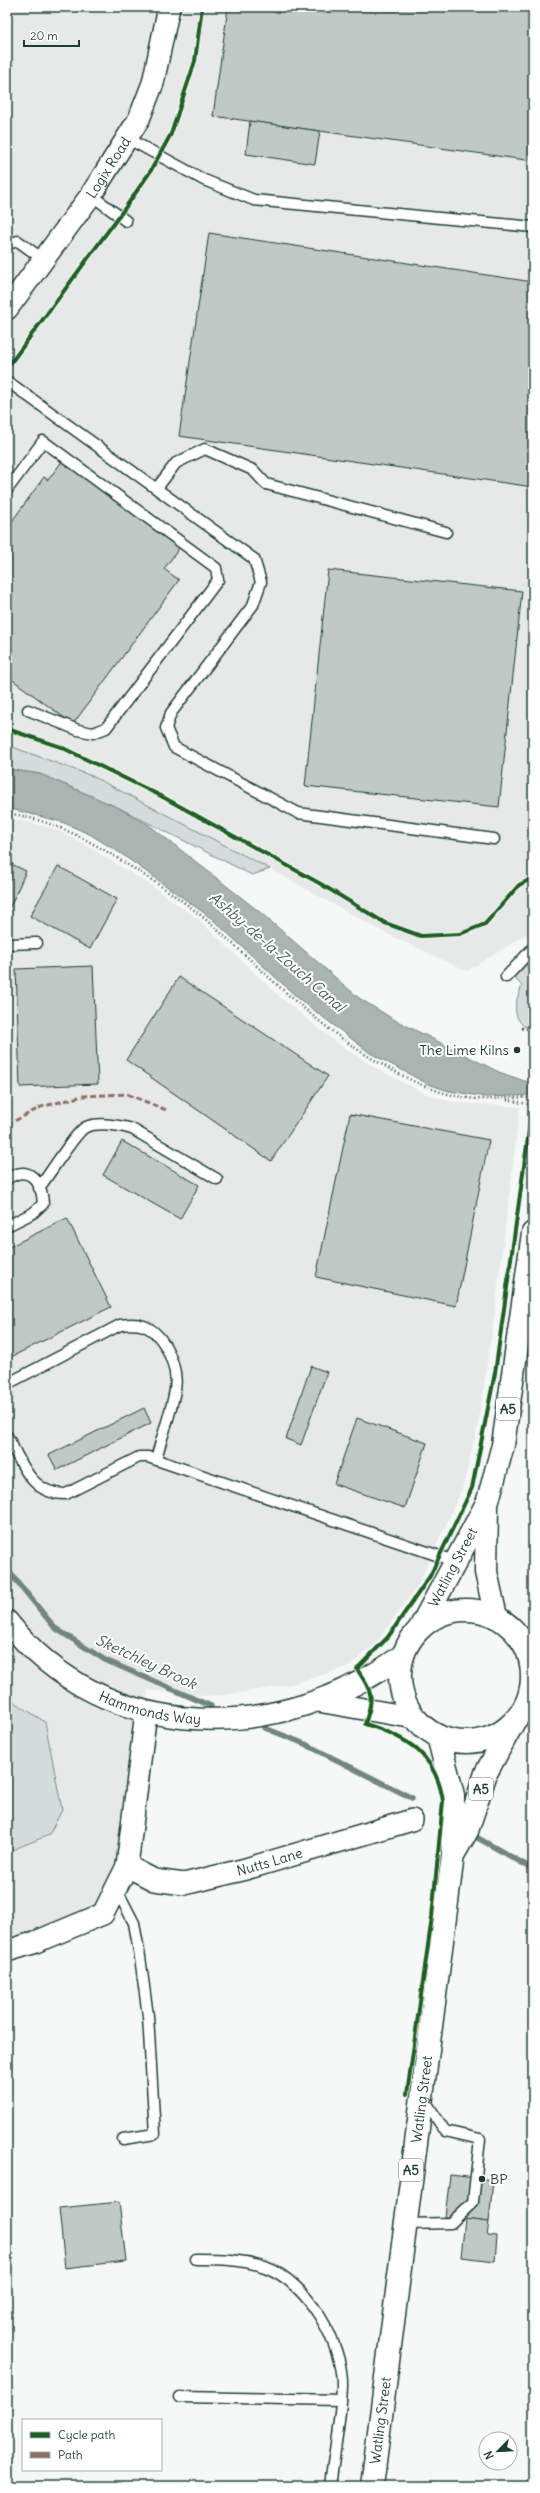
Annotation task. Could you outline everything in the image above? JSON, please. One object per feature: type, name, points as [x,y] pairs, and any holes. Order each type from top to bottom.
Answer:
[{"type":"highway","name":"Watling Street","points":[[496,1617],[486,1572],[488,1504],[503,1445],[533,1233]]},
{"type":"highway","name":"Watling Street","points":[[418,1630],[454,1561],[488,1504]]},
{"type":"highway","name":"A5","points":[[455,1611],[476,1611],[496,1617],[512,1628],[524,1644],[531,1662],[533,1682],[529,1697],[522,1712],[512,1724],[496,1735],[477,1742],[457,1742],[438,1736],[414,1718],[404,1698],[400,1676],[404,1654],[418,1630],[435,1618],[455,1611]]},
{"type":"highway","name":"Watling Street","points":[[453,1855],[467,1831],[486,1773],[512,1724]]},
{"type":"highway","name":"Watling Street","points":[[372,2486],[420,2094],[453,1855],[453,1794],[438,1736]]},
{"type":"street","name":"Logix Road","points":[[7,309],[91,195],[139,119],[153,83],[169,7]]},
{"type":"street","name":"Hammonds Way","points":[[7,1621],[56,1670],[104,1698],[146,1712],[183,1719],[214,1721],[257,1716],[318,1701],[364,1680],[404,1654]]},
{"type":"street","name":"Hammonds Way","points":[[318,1701],[414,1718]]},
{"type":"street","points":[[7,1951],[33,1943],[103,1914],[127,1866],[146,1712]]},
{"type":"street","name":"Nutts Lane","points":[[127,1866],[154,1880],[184,1884],[242,1870],[412,1820]]},
{"type":"lane","points":[[127,138],[204,180],[254,200],[533,227]]},
{"type":"lane","points":[[91,195],[126,221]]},
{"type":"lane","points":[[7,244],[18,241],[44,260]]},
{"type":"lane","points":[[7,381],[254,559],[261,582],[253,605],[171,713],[166,728],[174,747],[298,813],[494,839]]},
{"type":"lane","points":[[7,490],[43,442],[216,568],[218,580],[106,728],[93,733],[78,730],[28,710]]},
{"type":"lane","points":[[157,488],[176,463],[205,449],[253,470],[266,484],[446,532]]},
{"type":"lane","points":[[7,944],[37,943]]},
{"type":"lane","points":[[506,977],[533,948]]},
{"type":"lane","points":[[39,1188],[82,1130],[94,1126],[117,1126],[132,1129],[217,1179]]},
{"type":"lane","points":[[7,1179],[15,1173],[24,1172],[30,1174],[39,1188],[43,1204],[40,1209],[7,1226]]},
{"type":"lane","points":[[7,1384],[120,1325],[133,1324],[145,1326],[157,1335],[166,1348],[174,1367],[175,1388],[156,1459]]},
{"type":"lane","points":[[7,1436],[33,1480],[42,1490],[54,1494],[66,1494],[139,1457],[156,1459],[454,1561]]},
{"type":"lane","points":[[116,1888],[134,1923],[140,1957],[148,2016],[155,2134],[123,2139]]},
{"type":"lane","points":[[405,2224],[451,2223],[472,2202],[480,2139],[446,2131],[420,2094]]},
{"type":"lane","points":[[196,2259],[237,2259],[266,2268],[292,2284],[315,2307],[333,2342],[340,2365],[341,2400],[330,2486]]},
{"type":"lane","points":[[180,2397],[341,2400]]},
{"type":"path","points":[[7,813],[55,825],[84,838],[148,877],[202,917],[309,1015],[338,1037],[382,1065],[422,1086],[450,1095],[478,1099],[505,1100],[533,1105]]},
{"type":"path","points":[[522,1028],[533,1030]]},
{"type":"path","points":[[505,1100],[518,1097],[533,1099]]},
{"type":"path","points":[[532,1111],[533,1102]]},
{"type":"shaded area","points":[[7,7],[533,7],[533,930],[467,971],[385,933],[270,869],[92,776],[7,745]]},
{"type":"shaded area","points":[[7,745],[92,776],[270,869],[252,875],[117,807],[40,774],[7,769]]},
{"type":"shaded area","points":[[7,818],[53,828],[82,843],[146,882],[199,920],[281,998],[335,1042],[379,1070],[424,1093],[451,1102],[520,1107],[494,1318],[478,1426],[462,1489],[417,1587],[376,1643],[348,1667],[288,1685],[225,1695],[205,1696],[148,1690],[137,1796],[103,1914],[7,1951]]},
{"type":"shaded area","points":[[533,959],[531,1026],[525,1027],[517,1018],[516,1012],[516,1002],[522,986],[514,977]]},
{"type":"shaded area","points":[[7,1697],[45,1722],[62,1810],[49,1835],[7,1852]]},
{"type":"water","name":"Ashby-de-la-Zouch Canal","points":[[7,769],[40,774],[117,807],[149,825],[261,913],[359,998],[393,1019],[499,1072],[533,1084],[533,1095],[486,1097],[449,1091],[428,1084],[370,1053],[298,998],[211,918],[120,853],[91,835],[62,822],[7,808]]},
{"type":"building","points":[[228,7],[533,7],[533,161],[213,116]]},
{"type":"building","points":[[250,121],[320,131],[315,164],[246,154]]},
{"type":"building","points":[[209,233],[533,282],[533,487],[179,436]]},
{"type":"building","points":[[63,460],[180,547],[164,569],[179,580],[73,724],[7,676],[7,528],[44,477],[48,480]]},
{"type":"building","points":[[328,570],[522,591],[499,807],[305,786]]},
{"type":"building","points":[[7,862],[26,871],[7,914]]},
{"type":"building","points":[[58,866],[117,899],[90,949],[30,916]]},
{"type":"building","points":[[93,966],[98,1084],[20,1087],[16,969]]},
{"type":"building","points":[[179,977],[328,1076],[271,1161],[126,1060]]},
{"type":"building","points":[[350,1114],[489,1140],[456,1306],[316,1277]]},
{"type":"building","points":[[122,1141],[199,1185],[180,1219],[103,1175]]},
{"type":"building","points":[[67,1218],[111,1307],[7,1359],[7,1248]]},
{"type":"building","points":[[311,1366],[327,1372],[301,1445],[286,1439]]},
{"type":"building","points":[[144,1408],[151,1423],[57,1470],[49,1455]]},
{"type":"building","points":[[357,1418],[427,1443],[405,1508],[334,1484]]},
{"type":"building","points":[[450,2175],[493,2180],[489,2222],[445,2217]]},
{"type":"building","points":[[119,2202],[126,2261],[65,2268],[59,2208]]},
{"type":"building","points":[[465,2219],[489,2222],[487,2235],[497,2236],[495,2261],[461,2257]]},
{"type":"waterway","name":"Sketchley Brook","points":[[7,1569],[55,1628],[105,1660],[211,1706]]},
{"type":"waterway","name":"Sketchley Brook","points":[[265,1728],[305,1744],[412,1798]]},
{"type":"waterway","name":"Sketchley Brook","points":[[476,1837],[533,1869]]},
{"type":"marked path","points":[[7,1125],[41,1107],[83,1096],[127,1094],[166,1110]]},
{"type":"cycle path","points":[[7,368],[125,208],[150,172],[171,134],[195,61],[202,7]]},
{"type":"cycle path","points":[[7,729],[61,747],[161,796],[319,883],[385,923],[421,936],[460,934],[485,924],[519,885],[533,878]]},
{"type":"cycle path","points":[[407,2094],[432,1917],[443,1801],[434,1771],[426,1759],[417,1750],[394,1735],[365,1724],[371,1701],[369,1690],[357,1669],[388,1637],[430,1576],[472,1488],[495,1373],[533,1102]]},
{"type":"place","name":"The Lime Kilns","points":[[517,1050]]},
{"type":"place","name":"BP","points":[[482,2179]]}]
